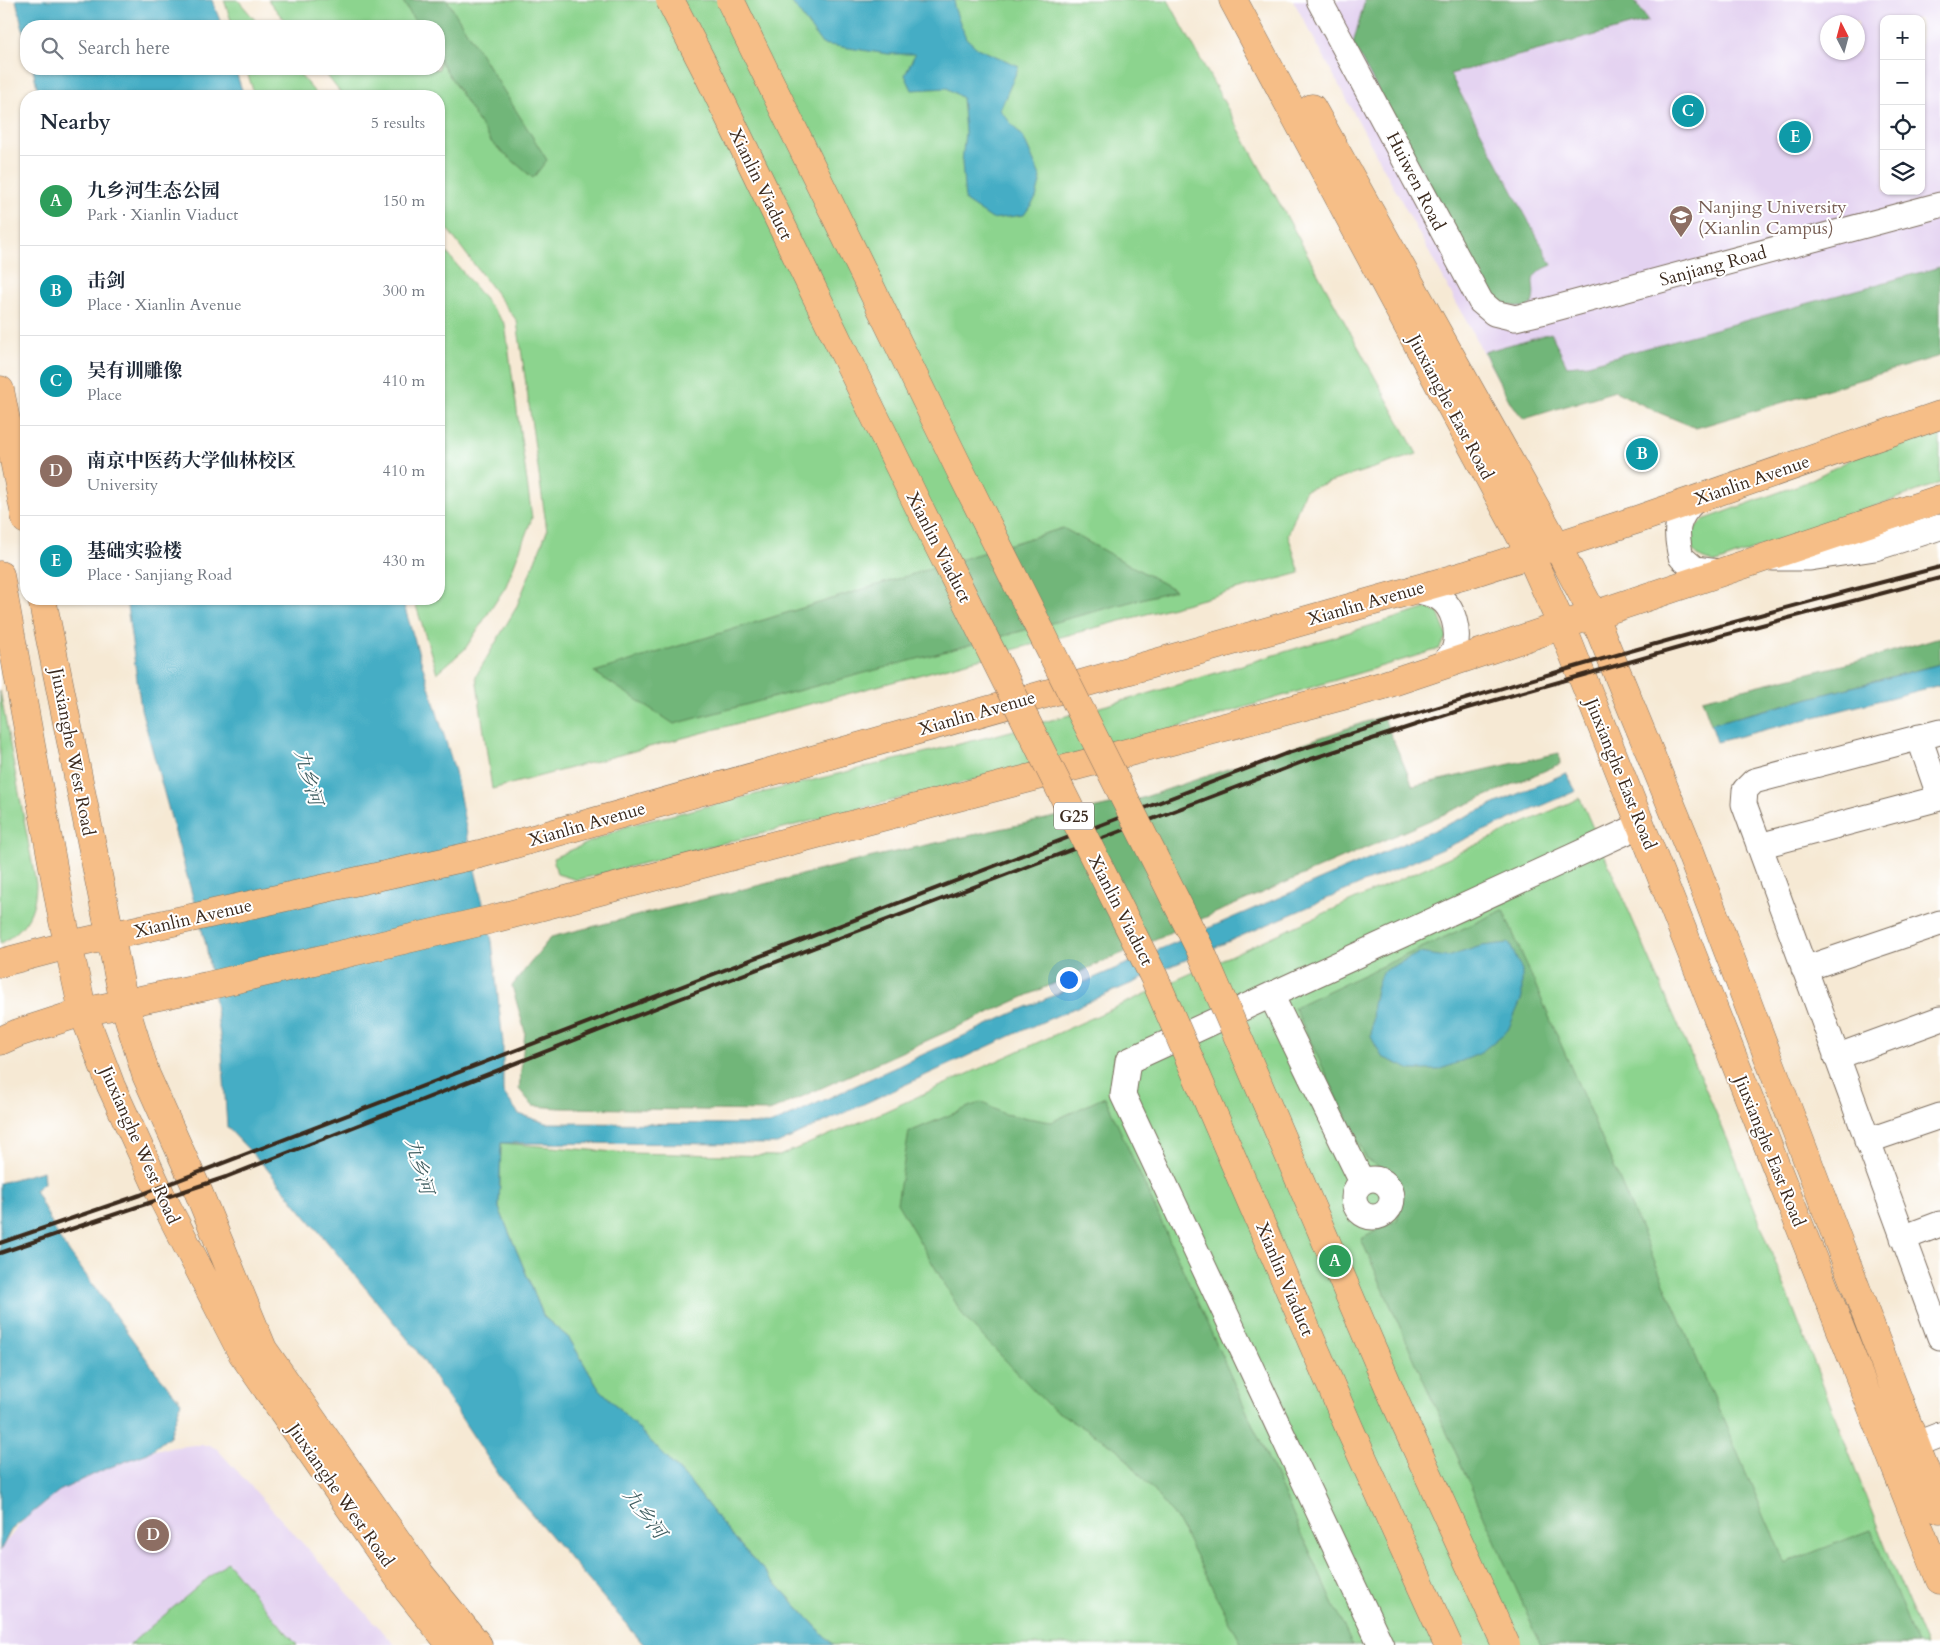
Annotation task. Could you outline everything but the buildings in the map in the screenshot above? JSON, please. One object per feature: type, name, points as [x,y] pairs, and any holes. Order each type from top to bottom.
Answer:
[{"type":"main road","name":"Xianlin Viaduct","points":[[670,0],[715,88],[915,499],[1154,977],[1351,1432],[1448,1645]]},
{"type":"main road","points":[[730,0],[960,470],[1200,949],[1397,1406],[1506,1645]]},
{"type":"main road","name":"Jiuxianghe East Road","points":[[1233,0],[1530,554],[1562,626],[1940,1580]]},
{"type":"main road","name":"Jiuxianghe East Road","points":[[1251,0],[1557,546],[1593,614],[1928,1439],[1940,1509]]},
{"type":"main road","points":[[0,390],[20,490]]},
{"type":"main road","name":"Xianlin Avenue","points":[[0,963],[69,945],[480,854],[1412,590],[1557,546],[1940,415]]},
{"type":"main road","points":[[0,1041],[18,1033],[83,1012],[207,986],[497,918],[1381,686],[1940,498]]},
{"type":"main road","name":"Jiuxianghe West Road","points":[[0,575],[62,916],[83,1012],[111,1086],[160,1195],[242,1353],[405,1587],[451,1645]]},
{"type":"main road","name":"Jiuxianghe West Road","points":[[43,605],[124,1003],[146,1075],[198,1191],[263,1349],[421,1575],[478,1645]]},
{"type":"street","name":"Huiwen Road","points":[[1319,0],[1481,302],[1494,313],[1515,318],[1545,311]]},
{"type":"street","name":"Sanjiang Road","points":[[1545,311],[1940,205]]},
{"type":"street","points":[[1694,500],[1682,512],[1678,526],[1679,547],[1682,557],[1695,569],[1718,572]]},
{"type":"street","points":[[1760,558],[1810,558],[1875,548],[1940,527]]},
{"type":"street","points":[[1412,590],[1439,598],[1447,604],[1452,614],[1455,624],[1455,646],[1453,652],[1441,666]]},
{"type":"street","points":[[1759,846],[1940,798],[1929,734],[1754,781],[1745,790],[1744,804],[1759,846],[1836,1057],[1939,1334]]},
{"type":"street","points":[[1381,1645],[1123,1095],[1128,1061],[1641,825]]},
{"type":"street","points":[[1804,969],[1940,923]]},
{"type":"street","points":[[1271,996],[1362,1182]]},
{"type":"street","points":[[1836,1057],[1940,1019]]},
{"type":"street","points":[[1867,1140],[1940,1116]]},
{"type":"street","points":[[1903,1238],[1940,1224]]},
{"type":"street","points":[[1890,1454],[1928,1439]]},
{"type":"street","points":[[1902,1486],[1934,1475]]},
{"type":"shaded area","name":"Nanjing University (Xianlin Campus)","points":[[1293,0],[1940,0],[1940,284],[1511,404]]},
{"type":"shaded area","points":[[209,1445],[217,1449],[395,1645],[0,1645],[0,1549],[23,1521],[50,1495],[125,1453]]},
{"type":"green space","points":[[224,0],[238,0],[255,20],[231,20]]},
{"type":"green space","points":[[268,0],[1168,0],[1417,454],[1305,490],[1288,535],[1300,573],[492,789],[476,676],[516,608],[547,531],[517,321],[445,226],[445,90],[338,90],[327,75],[445,75],[445,20],[284,20]]},
{"type":"green space","points":[[402,0],[447,0],[547,160],[533,178],[492,143],[445,69],[445,20],[414,20]]},
{"type":"green space","points":[[1365,0],[1634,0],[1648,21],[1450,74],[1552,265],[1534,278],[1534,297],[1532,304],[1526,308],[1494,303],[1353,44]]},
{"type":"green space","points":[[248,75],[300,75],[313,90],[253,90]]},
{"type":"green space","points":[[445,250],[505,324],[532,518],[506,586],[465,649],[437,673],[416,605],[445,605]]},
{"type":"green space","points":[[1940,267],[1940,356],[1696,428],[1655,411],[1615,391],[1524,419],[1511,404],[1484,352],[1551,333],[1567,366],[1588,364]]},
{"type":"green space","points":[[1940,425],[1940,483],[1716,563],[1701,558],[1691,546],[1691,536],[1703,520],[1804,483],[1868,451]]},
{"type":"green space","points":[[1063,528],[1175,590],[674,724],[594,672]]},
{"type":"green space","points":[[1428,608],[1438,613],[1447,636],[1439,649],[1156,734],[577,880],[557,874],[553,858],[627,826],[992,736],[1144,695]]},
{"type":"green space","points":[[1940,637],[1940,664],[1711,724],[1702,699],[1867,659]]},
{"type":"green space","points":[[0,691],[36,884],[34,904],[23,926],[0,944]]},
{"type":"green space","points":[[1383,716],[1413,786],[1559,753],[1560,764],[1102,962],[770,1111],[533,1106],[519,1089],[525,1032],[512,986],[551,937],[881,855],[1142,798]]},
{"type":"green space","points":[[1580,798],[1732,1150],[1885,1546],[1926,1645],[833,1645],[731,1535],[690,1482],[597,1386],[569,1338],[544,1317],[499,1208],[501,1143],[628,1153],[779,1156],[879,1114]]},
{"type":"green space","points":[[1503,910],[1785,1563],[1871,1530],[1917,1645],[1541,1645],[1361,1239],[1397,1220],[1402,1201],[1399,1178],[1367,1160],[1294,1007]]},
{"type":"green space","points":[[1105,1097],[1352,1645],[1242,1645],[1176,1518],[1118,1449],[1050,1407],[964,1317],[897,1203],[909,1132],[981,1102],[1004,1114],[1051,1122]]},
{"type":"green space","points":[[227,1562],[297,1645],[129,1645]]},
{"type":"water","points":[[16,0],[212,0],[220,20],[21,20]]},
{"type":"water","points":[[790,0],[955,0],[954,7],[966,38],[977,48],[1019,66],[1000,110],[1024,139],[1041,178],[1036,198],[1024,215],[992,219],[965,201],[962,162],[965,132],[962,98],[947,88],[912,90],[905,75],[915,54],[888,54],[822,44]]},
{"type":"water","points":[[34,75],[237,75],[242,90],[38,90]]},
{"type":"water","name":"九乡河","points":[[127,605],[404,605],[455,771],[470,849],[492,941],[503,1043],[503,1092],[519,1114],[546,1123],[772,1124],[1013,1013],[1566,773],[1576,791],[1017,1033],[777,1144],[501,1143],[499,1208],[544,1317],[569,1338],[597,1386],[690,1482],[731,1535],[833,1645],[644,1645],[501,1478],[415,1348],[267,1169],[227,1127],[222,1049],[206,945],[141,709]]},
{"type":"water","points":[[1940,664],[1940,685],[1717,742],[1711,724]]},
{"type":"water","points":[[1509,943],[1522,970],[1522,998],[1508,1030],[1479,1054],[1439,1070],[1411,1070],[1382,1057],[1371,1037],[1373,1004],[1382,972],[1419,953],[1447,957],[1481,946]]},
{"type":"water","points":[[43,1171],[44,1183],[35,1190],[59,1238],[156,1372],[181,1402],[170,1436],[148,1453],[105,1469],[59,1491],[11,1530],[0,1551],[0,1183]]},
{"type":"railway","points":[[0,1243],[140,1195],[1285,754],[1611,656],[1940,567]]},
{"type":"railway","points":[[0,1253],[226,1177],[679,999],[1305,761],[1464,709],[1724,635],[1940,578]]},
{"type":"place","name":"吴有训雕像","points":[[1688,111]]},
{"type":"place","name":"基础实验楼","points":[[1795,137]]},
{"type":"place","name":"Nanjing University (Xianlin Campus)","points":[[1681,238]]},
{"type":"place","name":"击剑","points":[[1642,454]]},
{"type":"place","name":"九乡河生态公园","points":[[1335,1261]]},
{"type":"place","name":"南京中医药大学仙林校区","points":[[153,1535]]}]
